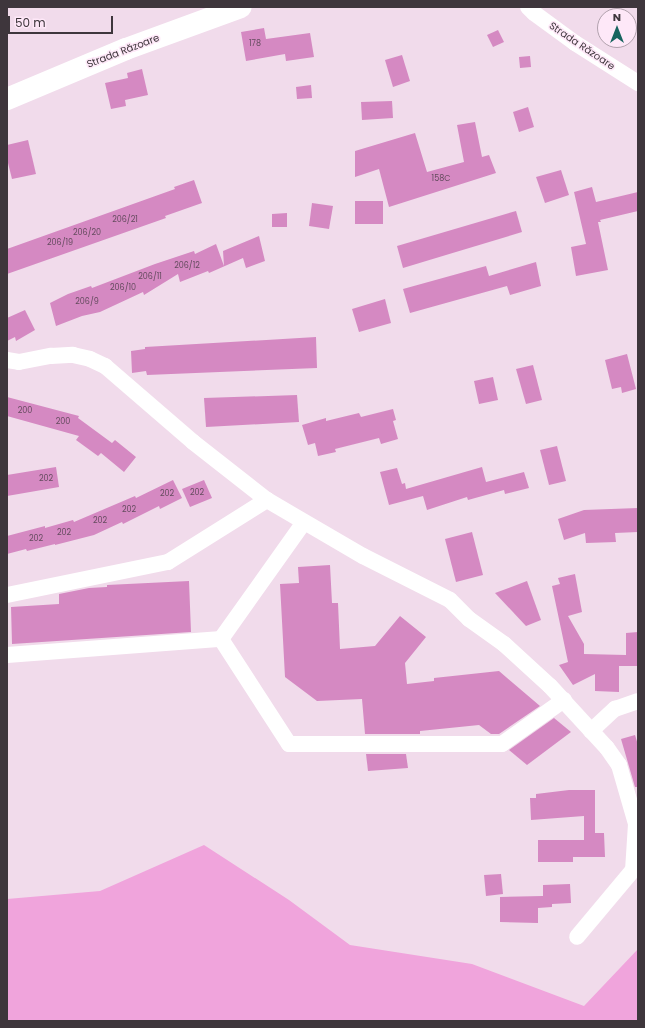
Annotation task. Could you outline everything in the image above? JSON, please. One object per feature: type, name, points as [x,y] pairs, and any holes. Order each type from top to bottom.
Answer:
[{"type":"street","name":"Strada Răzoare","points":[[7,99],[126,49],[241,7]]},
{"type":"street","name":"Strada Răzoare","points":[[528,7],[534,14],[574,43],[638,83]]},
{"type":"street","points":[[7,360],[19,362],[51,356],[73,355],[90,359],[105,366],[193,442],[267,500],[363,556],[450,600],[469,619],[504,644],[528,664],[564,700],[619,765],[625,780],[636,824],[633,870],[577,937]]},
{"type":"street","points":[[7,595],[168,562],[267,500]]},
{"type":"street","points":[[221,639],[304,522]]},
{"type":"street","points":[[7,655],[221,639]]},
{"type":"street","points":[[221,639],[289,744],[502,744],[564,700]]},
{"type":"street","points":[[591,731],[615,709],[638,701]]},
{"type":"shaded area","points":[[204,845],[289,900],[350,945],[472,964],[584,1006],[638,949],[638,1021],[7,1021],[7,899],[100,891]]},
{"type":"building","points":[[264,28],[266,39],[310,33],[314,57],[286,61],[285,54],[246,61],[241,32]]},
{"type":"building","points":[[498,30],[504,42],[493,47],[487,35]]},
{"type":"building","points":[[402,55],[410,81],[393,87],[385,60]]},
{"type":"building","points":[[530,56],[531,67],[520,68],[519,57]]},
{"type":"building","points":[[142,69],[148,95],[125,100],[126,106],[111,109],[105,83],[128,78],[127,73]]},
{"type":"building","points":[[311,85],[312,98],[297,99],[296,87]]},
{"type":"building","points":[[392,101],[393,118],[362,120],[361,102]]},
{"type":"building","points":[[528,107],[534,127],[519,132],[513,112]]},
{"type":"building","points":[[475,122],[482,157],[489,155],[496,173],[389,207],[379,169],[355,177],[355,151],[415,133],[427,172],[464,162],[457,125]]},
{"type":"building","points":[[28,140],[36,174],[12,179],[7,159],[7,145]]},
{"type":"building","points":[[561,170],[569,195],[545,203],[536,177]]},
{"type":"building","points":[[194,180],[202,203],[165,216],[166,218],[7,274],[7,249],[175,189],[174,187]]},
{"type":"building","points":[[592,187],[596,202],[638,192],[638,211],[600,220],[601,222],[598,222],[608,270],[576,276],[571,247],[586,244],[574,192]]},
{"type":"building","points":[[355,201],[383,201],[383,224],[355,224]]},
{"type":"building","points":[[312,203],[333,206],[329,229],[309,226]]},
{"type":"building","points":[[516,211],[522,232],[403,268],[397,246]]},
{"type":"building","points":[[287,213],[287,227],[272,227],[272,214]]},
{"type":"building","points":[[259,236],[265,261],[246,268],[243,258],[209,273],[208,271],[180,282],[178,274],[144,295],[143,292],[100,312],[82,316],[56,326],[50,303],[68,294],[91,286],[92,288],[194,251],[195,254],[216,244],[224,266],[223,251]]},
{"type":"building","points":[[536,262],[541,286],[510,295],[507,286],[410,313],[403,289],[486,266],[489,276]]},
{"type":"building","points":[[385,299],[391,323],[359,332],[352,309]]},
{"type":"building","points":[[25,310],[35,330],[16,341],[15,337],[7,341],[7,318]]},
{"type":"building","points":[[316,337],[317,368],[147,375],[146,371],[132,373],[131,351],[145,349],[145,347]]},
{"type":"building","points":[[627,354],[636,389],[622,393],[621,387],[612,389],[605,360]]},
{"type":"building","points":[[533,365],[542,400],[526,404],[516,369]]},
{"type":"building","points":[[493,377],[498,400],[479,404],[474,381]]},
{"type":"building","points":[[297,395],[299,422],[206,427],[204,398]]},
{"type":"building","points":[[7,397],[79,416],[78,418],[112,443],[115,440],[136,457],[124,472],[101,453],[98,456],[76,440],[79,436],[7,416]]},
{"type":"building","points":[[393,409],[396,420],[393,421],[398,439],[381,444],[379,438],[335,449],[336,452],[318,456],[315,443],[308,445],[302,425],[326,418],[326,421],[359,413],[361,417]]},
{"type":"building","points":[[557,446],[566,481],[549,485],[540,450]]},
{"type":"building","points":[[56,467],[59,487],[7,496],[7,475]]},
{"type":"building","points":[[482,467],[486,482],[524,472],[529,488],[505,494],[504,490],[468,500],[467,497],[427,510],[423,496],[389,505],[380,472],[397,468],[402,484],[405,483],[406,489]]},
{"type":"building","points":[[173,480],[182,498],[160,509],[159,506],[123,524],[122,522],[94,535],[55,545],[27,551],[26,549],[7,554],[7,536],[73,520],[74,522],[135,496],[136,498]]},
{"type":"building","points":[[204,480],[212,498],[190,507],[182,489]]},
{"type":"building","points":[[638,508],[638,532],[615,533],[616,542],[586,543],[585,533],[564,540],[558,519],[584,510]]},
{"type":"building","points":[[472,532],[483,575],[456,582],[445,539]]},
{"type":"building","points":[[330,565],[332,603],[338,603],[340,649],[375,646],[400,616],[426,637],[405,663],[407,684],[434,681],[434,678],[499,671],[540,706],[499,734],[491,734],[479,725],[420,731],[420,734],[365,734],[362,699],[317,701],[285,677],[280,584],[299,583],[298,567]]},
{"type":"building","points":[[575,574],[582,612],[568,616],[584,644],[584,654],[626,655],[626,633],[638,632],[638,666],[619,666],[619,692],[595,691],[595,674],[573,685],[559,665],[568,662],[552,586],[560,584],[558,578]]},
{"type":"building","points":[[189,581],[191,632],[12,644],[11,607],[59,604],[59,594],[89,588],[107,587],[107,585]]},
{"type":"building","points":[[527,581],[541,620],[526,626],[495,593]]},
{"type":"building","points":[[554,718],[571,732],[527,765],[509,750]]},
{"type":"building","points":[[635,735],[638,745],[638,787],[635,787],[621,739]]},
{"type":"building","points":[[366,754],[406,754],[408,768],[368,771]]},
{"type":"building","points":[[569,790],[595,790],[595,833],[604,833],[605,857],[573,857],[573,862],[538,862],[538,840],[584,840],[584,816],[531,820],[530,798],[536,798],[536,794]]},
{"type":"building","points":[[501,874],[503,894],[486,896],[484,875]]},
{"type":"building","points":[[570,884],[571,903],[552,904],[552,907],[538,908],[538,923],[500,922],[500,897],[543,896],[543,885]]}]
